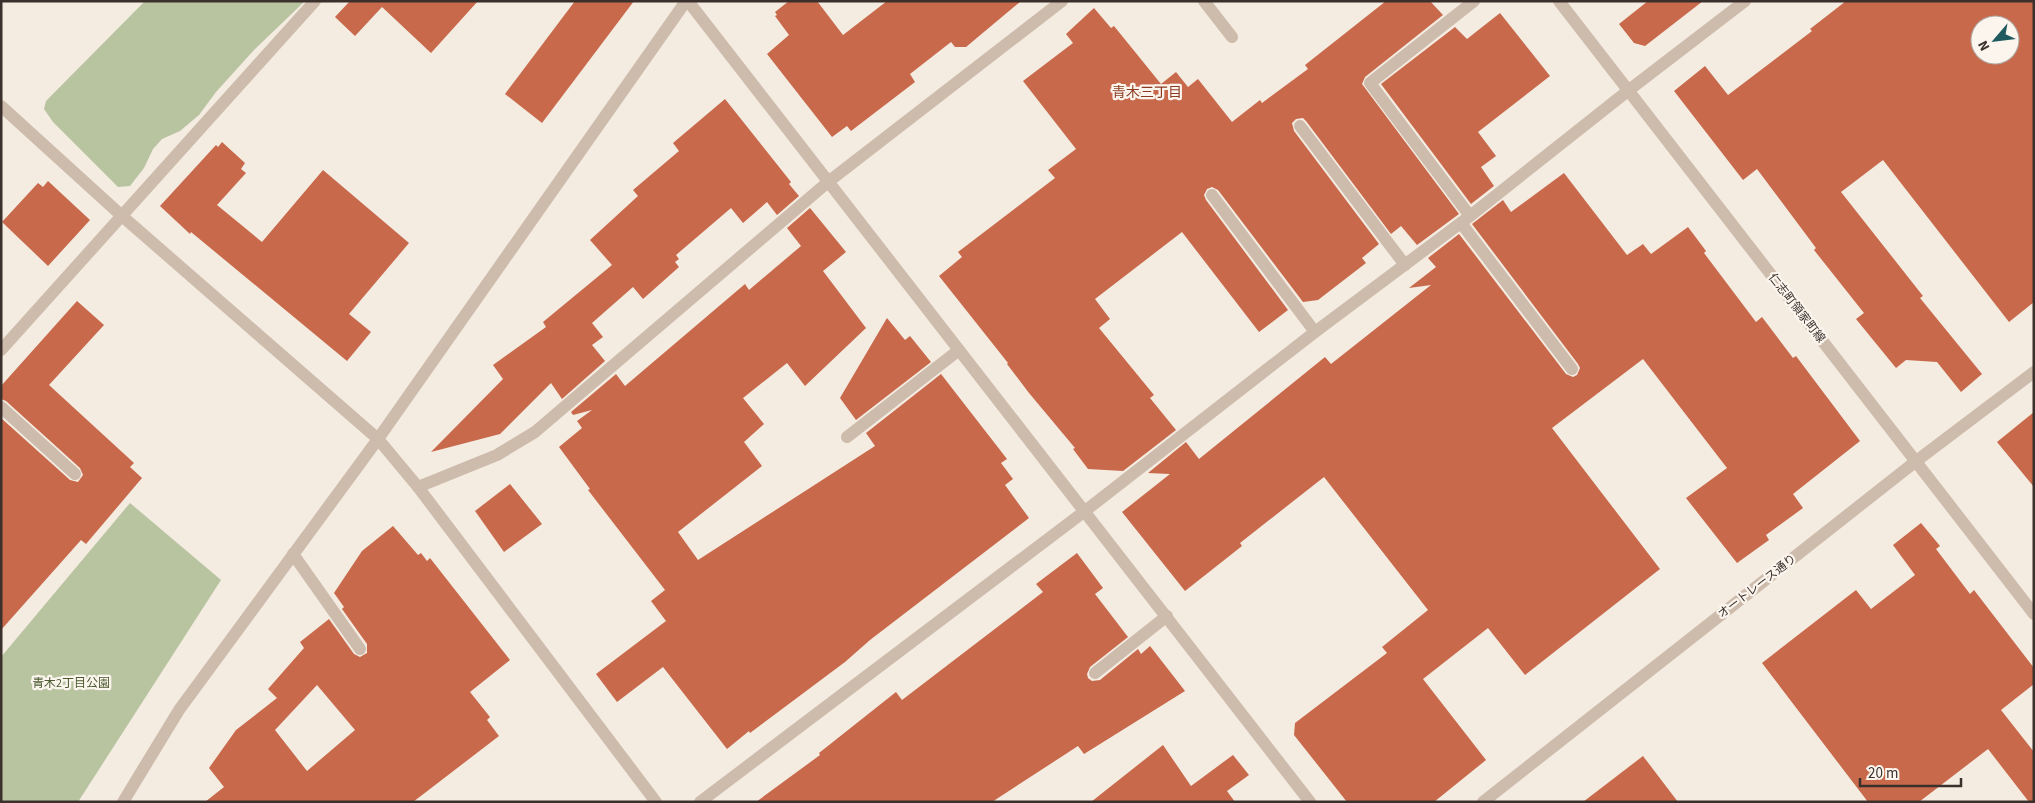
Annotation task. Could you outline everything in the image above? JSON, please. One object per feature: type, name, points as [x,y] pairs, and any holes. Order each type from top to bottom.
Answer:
[{"type":"street","points":[[1,350],[315,1]]},
{"type":"street","points":[[123,802],[179,710],[378,438],[687,1],[1310,802]]},
{"type":"street","points":[[418,487],[497,455],[535,432],[828,182],[1062,1]]},
{"type":"street","points":[[1204,1],[1232,37]]},
{"type":"street","points":[[1474,1],[1370,83],[1572,369]]},
{"type":"street","name":"仁志町領家町線","points":[[1559,1],[2034,614]]},
{"type":"street","points":[[700,802],[1085,511],[1315,332],[1466,219],[1745,1]]},
{"type":"street","points":[[1,106],[122,216],[378,438],[418,487],[656,802]]},
{"type":"street","points":[[1300,126],[1405,265]]},
{"type":"street","points":[[1212,195],[1315,332]]},
{"type":"street","points":[[847,436],[959,350]]},
{"type":"street","name":"オートレース通り","points":[[1483,802],[1915,462],[2034,372]]},
{"type":"street","points":[[1,406],[75,474]]},
{"type":"street","points":[[293,554],[360,649]]},
{"type":"street","points":[[1095,673],[1166,616]]},
{"type":"green space","points":[[145,1],[305,1],[254,50],[216,92],[199,115],[180,131],[162,139],[153,149],[144,168],[130,186],[118,187],[53,122],[44,109],[46,101]]},
{"type":"green space","name":"青木2丁目公園","points":[[130,503],[221,580],[78,802],[1,802],[1,657]]},
{"type":"building","points":[[350,1],[478,1],[431,53],[382,7],[355,36],[335,17]]},
{"type":"building","points":[[575,1],[634,1],[542,123],[505,94]]},
{"type":"building","points":[[789,1],[817,1],[843,35],[887,1],[1021,1],[966,47],[955,47],[951,42],[910,74],[915,82],[851,131],[847,126],[832,137],[767,54],[789,35],[775,16],[777,15],[775,12]]},
{"type":"building","points":[[1386,1],[1430,1],[1443,15],[1365,77],[1362,84],[1459,214],[1417,245],[1401,226],[1391,234],[1306,121],[1303,118],[1296,119],[1292,123],[1294,131],[1379,244],[1362,258],[1366,263],[1318,300],[1303,302],[1218,190],[1212,187],[1207,189],[1204,195],[1206,200],[1288,310],[1259,332],[1182,232],[1095,299],[1110,319],[1099,328],[1154,395],[1150,398],[1176,430],[1123,471],[1088,469],[1073,449],[1075,448],[1029,393],[1008,363],[939,276],[962,257],[958,252],[1055,178],[1048,170],[1076,149],[1023,81],[1073,43],[1066,34],[1094,8],[1111,28],[1114,26],[1161,84],[1176,72],[1188,87],[1198,79],[1232,122],[1260,100],[1262,103],[1308,69],[1305,65]]},
{"type":"building","points":[[1648,1],[1703,1],[1645,46],[1634,43],[1619,24]]},
{"type":"building","points":[[1846,1],[2034,1],[2034,302],[2009,322],[1883,160],[1841,192],[1923,296],[1920,298],[1982,374],[1961,392],[1937,362],[1906,360],[1896,368],[1856,319],[1864,313],[1814,250],[1816,248],[1757,169],[1743,180],[1674,91],[1705,66],[1728,95],[1812,31],[1810,29]]},
{"type":"building","points":[[1500,13],[1550,76],[1478,132],[1496,156],[1481,167],[1494,186],[1471,204],[1381,84],[1455,27],[1467,39]]},
{"type":"building","points":[[725,99],[791,182],[789,184],[799,196],[777,215],[767,202],[743,223],[731,208],[676,255],[679,259],[675,262],[679,267],[643,299],[633,287],[592,323],[603,337],[592,345],[605,361],[562,399],[551,383],[500,434],[431,452],[503,379],[493,365],[546,327],[543,322],[612,265],[590,240],[638,196],[633,190],[679,151],[673,143]]},
{"type":"building","points":[[222,142],[245,163],[241,169],[246,173],[217,205],[262,242],[323,170],[409,243],[349,314],[371,332],[347,361],[191,232],[190,234],[160,206],[216,145],[218,147]]},
{"type":"building","points":[[1564,173],[1627,255],[1643,244],[1651,254],[1688,227],[1706,251],[1704,253],[1756,322],[1762,317],[1793,358],[1796,356],[1860,441],[1793,494],[1803,508],[1766,535],[1769,540],[1737,563],[1686,498],[1727,468],[1643,359],[1552,428],[1660,569],[1525,675],[1488,628],[1423,679],[1486,760],[1434,802],[1347,802],[1294,735],[1295,723],[1387,653],[1382,647],[1428,610],[1324,477],[1240,543],[1242,546],[1185,591],[1122,512],[1170,474],[1148,473],[1186,442],[1199,459],[1325,357],[1331,364],[1431,285],[1409,288],[1436,267],[1428,258],[1459,234],[1566,374],[1573,377],[1577,375],[1580,368],[1578,364],[1472,224],[1503,200],[1511,212]]},
{"type":"building","points":[[48,181],[90,220],[48,266],[2,222],[38,183],[43,187]]},
{"type":"building","points":[[810,208],[846,252],[823,271],[866,328],[805,386],[787,363],[743,398],[764,424],[744,442],[762,466],[678,532],[698,560],[875,446],[866,433],[941,374],[1007,459],[1001,463],[1013,479],[1005,485],[1029,518],[870,640],[845,662],[727,749],[663,667],[617,702],[596,674],[666,621],[651,601],[665,590],[588,490],[590,489],[559,447],[582,428],[577,421],[592,410],[573,415],[571,412],[616,374],[625,386],[745,284],[749,290],[801,246],[787,228]]},
{"type":"building","points":[[77,301],[104,325],[49,385],[134,463],[130,467],[142,478],[86,544],[81,540],[1,630],[1,418],[70,480],[78,482],[83,475],[80,468],[6,401],[1,399],[1,386]]},
{"type":"building","points":[[887,318],[905,340],[910,336],[931,362],[856,420],[840,398]]},
{"type":"building","points":[[2034,412],[2034,487],[1997,442]]},
{"type":"building","points":[[510,484],[542,524],[504,552],[475,511]]},
{"type":"building","points":[[1921,523],[1940,546],[1936,549],[1970,594],[1974,590],[2034,668],[2034,684],[2001,710],[2034,752],[2034,802],[2029,802],[1988,749],[1919,802],[1868,802],[1762,663],[1856,590],[1871,609],[1915,575],[1893,545]]},
{"type":"building","points":[[393,526],[418,555],[421,553],[427,561],[430,558],[510,660],[470,692],[490,717],[487,720],[499,736],[413,802],[205,802],[224,787],[209,768],[236,730],[277,698],[268,689],[304,648],[300,642],[329,619],[354,654],[360,657],[367,653],[367,644],[342,609],[344,607],[334,593],[362,551]],"holes":[[[317,685],[355,730],[307,771],[275,730]]]},
{"type":"building","points":[[1077,553],[1103,588],[1095,594],[1128,637],[1090,667],[1087,674],[1088,678],[1092,681],[1100,680],[1138,649],[1141,654],[1150,646],[1185,691],[1084,754],[1078,746],[992,802],[756,802],[820,755],[819,753],[896,692],[902,700],[1043,592],[1036,584]]},
{"type":"building","points":[[1163,745],[1191,786],[1233,755],[1249,775],[1227,791],[1235,802],[1091,802]]},
{"type":"building","points":[[1643,756],[1678,802],[1583,802]]},
{"type":"district","name":"青木三丁目","points":[[1147,92]]}]
